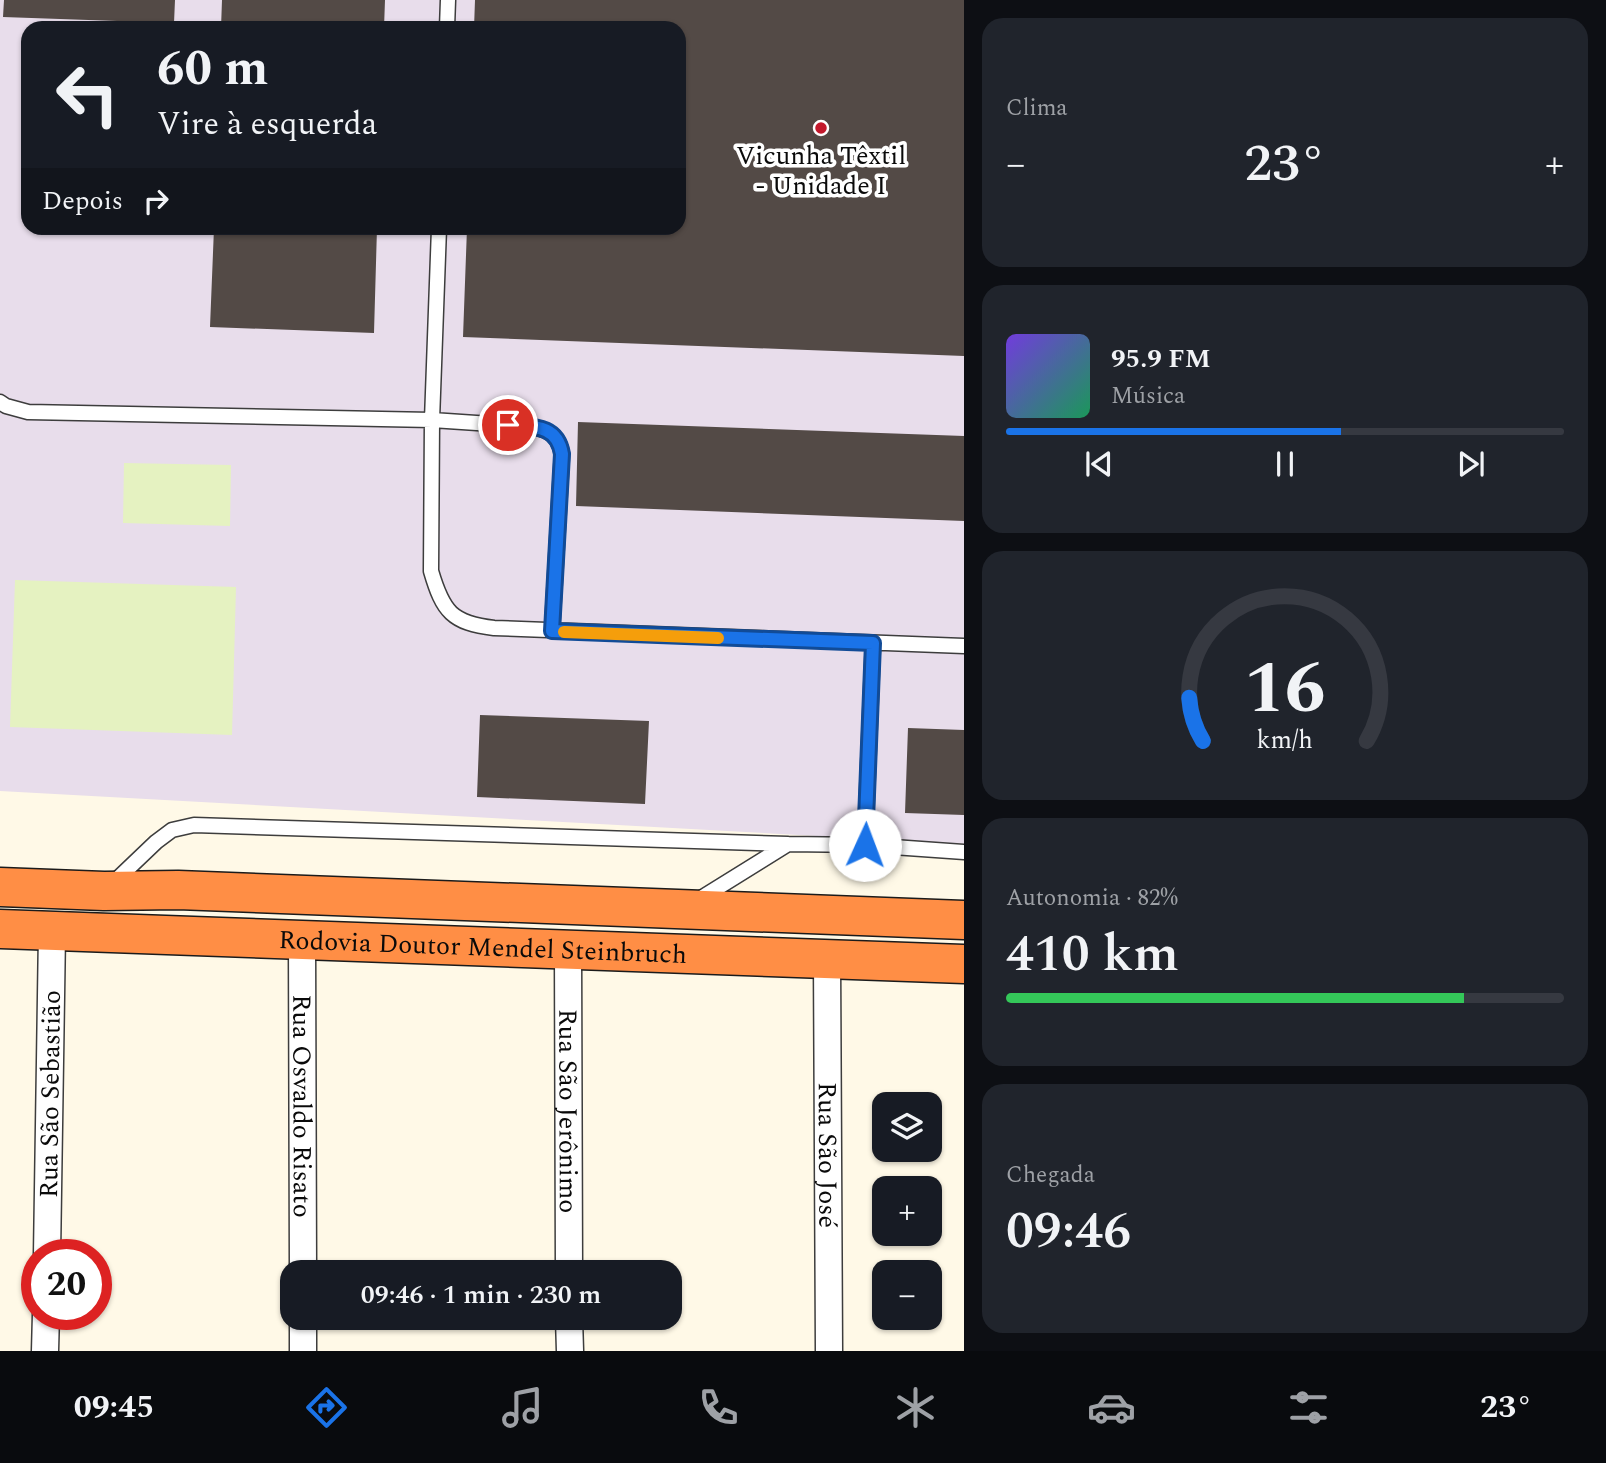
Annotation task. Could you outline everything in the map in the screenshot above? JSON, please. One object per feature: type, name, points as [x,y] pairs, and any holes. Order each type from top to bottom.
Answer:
[{"type":"highway","name":"Rodovia Doutor Mendel Steinbruch","points":[[0,887],[104,891],[178,890],[964,920]]},
{"type":"highway","name":"Rodovia Doutor Mendel Steinbruch","points":[[0,929],[964,964]]},
{"type":"street","name":"Rua São Sebastião","points":[[47,1239],[52,932]]},
{"type":"street","name":"Rua Osvaldo Risato","points":[[302,940],[303,1260]]},
{"type":"street","name":"Rua São Jerônimo","points":[[568,948],[569,1260]]},
{"type":"street","name":"Rua São José","points":[[827,959],[829,1351]]},
{"type":"street","points":[[45,1351],[46,1330]]},
{"type":"street","points":[[303,1330],[303,1351]]},
{"type":"street","points":[[569,1330],[570,1351]]},
{"type":"lane","points":[[447,21],[448,0]]},
{"type":"lane","points":[[439,235],[432,420],[431,571],[438,595],[450,613],[468,625],[552,631],[964,646]]},
{"type":"lane","points":[[0,402],[28,412],[432,420],[547,430],[560,443],[562,454],[552,631]]},
{"type":"lane","points":[[865,845],[873,643]]},
{"type":"lane","points":[[104,891],[172,830],[194,825],[865,845],[964,852]]},
{"type":"lane","points":[[685,908],[788,844]]},
{"type":"shaded area","points":[[0,0],[964,0],[964,844],[0,791]]},
{"type":"green space","points":[[124,463],[231,465],[230,526],[123,523]]},
{"type":"green space","points":[[15,580],[236,587],[232,735],[10,727]]},
{"type":"building","points":[[4,0],[175,0],[174,21],[3,17]]},
{"type":"building","points":[[222,0],[385,0],[384,21],[221,21]]},
{"type":"building","name":"Vicunha Têxtil - Unidade I","points":[[475,0],[964,0],[964,356],[463,337],[467,235],[686,235],[686,21],[474,21]]},
{"type":"building","points":[[214,235],[377,235],[374,333],[210,327]]},
{"type":"building","points":[[578,422],[964,436],[964,521],[576,506]]},
{"type":"building","points":[[480,715],[649,721],[645,804],[477,797]]},
{"type":"building","points":[[908,728],[964,730],[964,815],[905,813]]},
{"type":"slow traffic","points":[[564,632],[718,638]]},
{"type":"place","name":"Vicunha Têxtil - Unidade I","points":[[821,128]]},
{"type":"route","points":[[508,425],[547,430],[560,443],[562,454],[552,631],[873,643],[865,845]]}]
